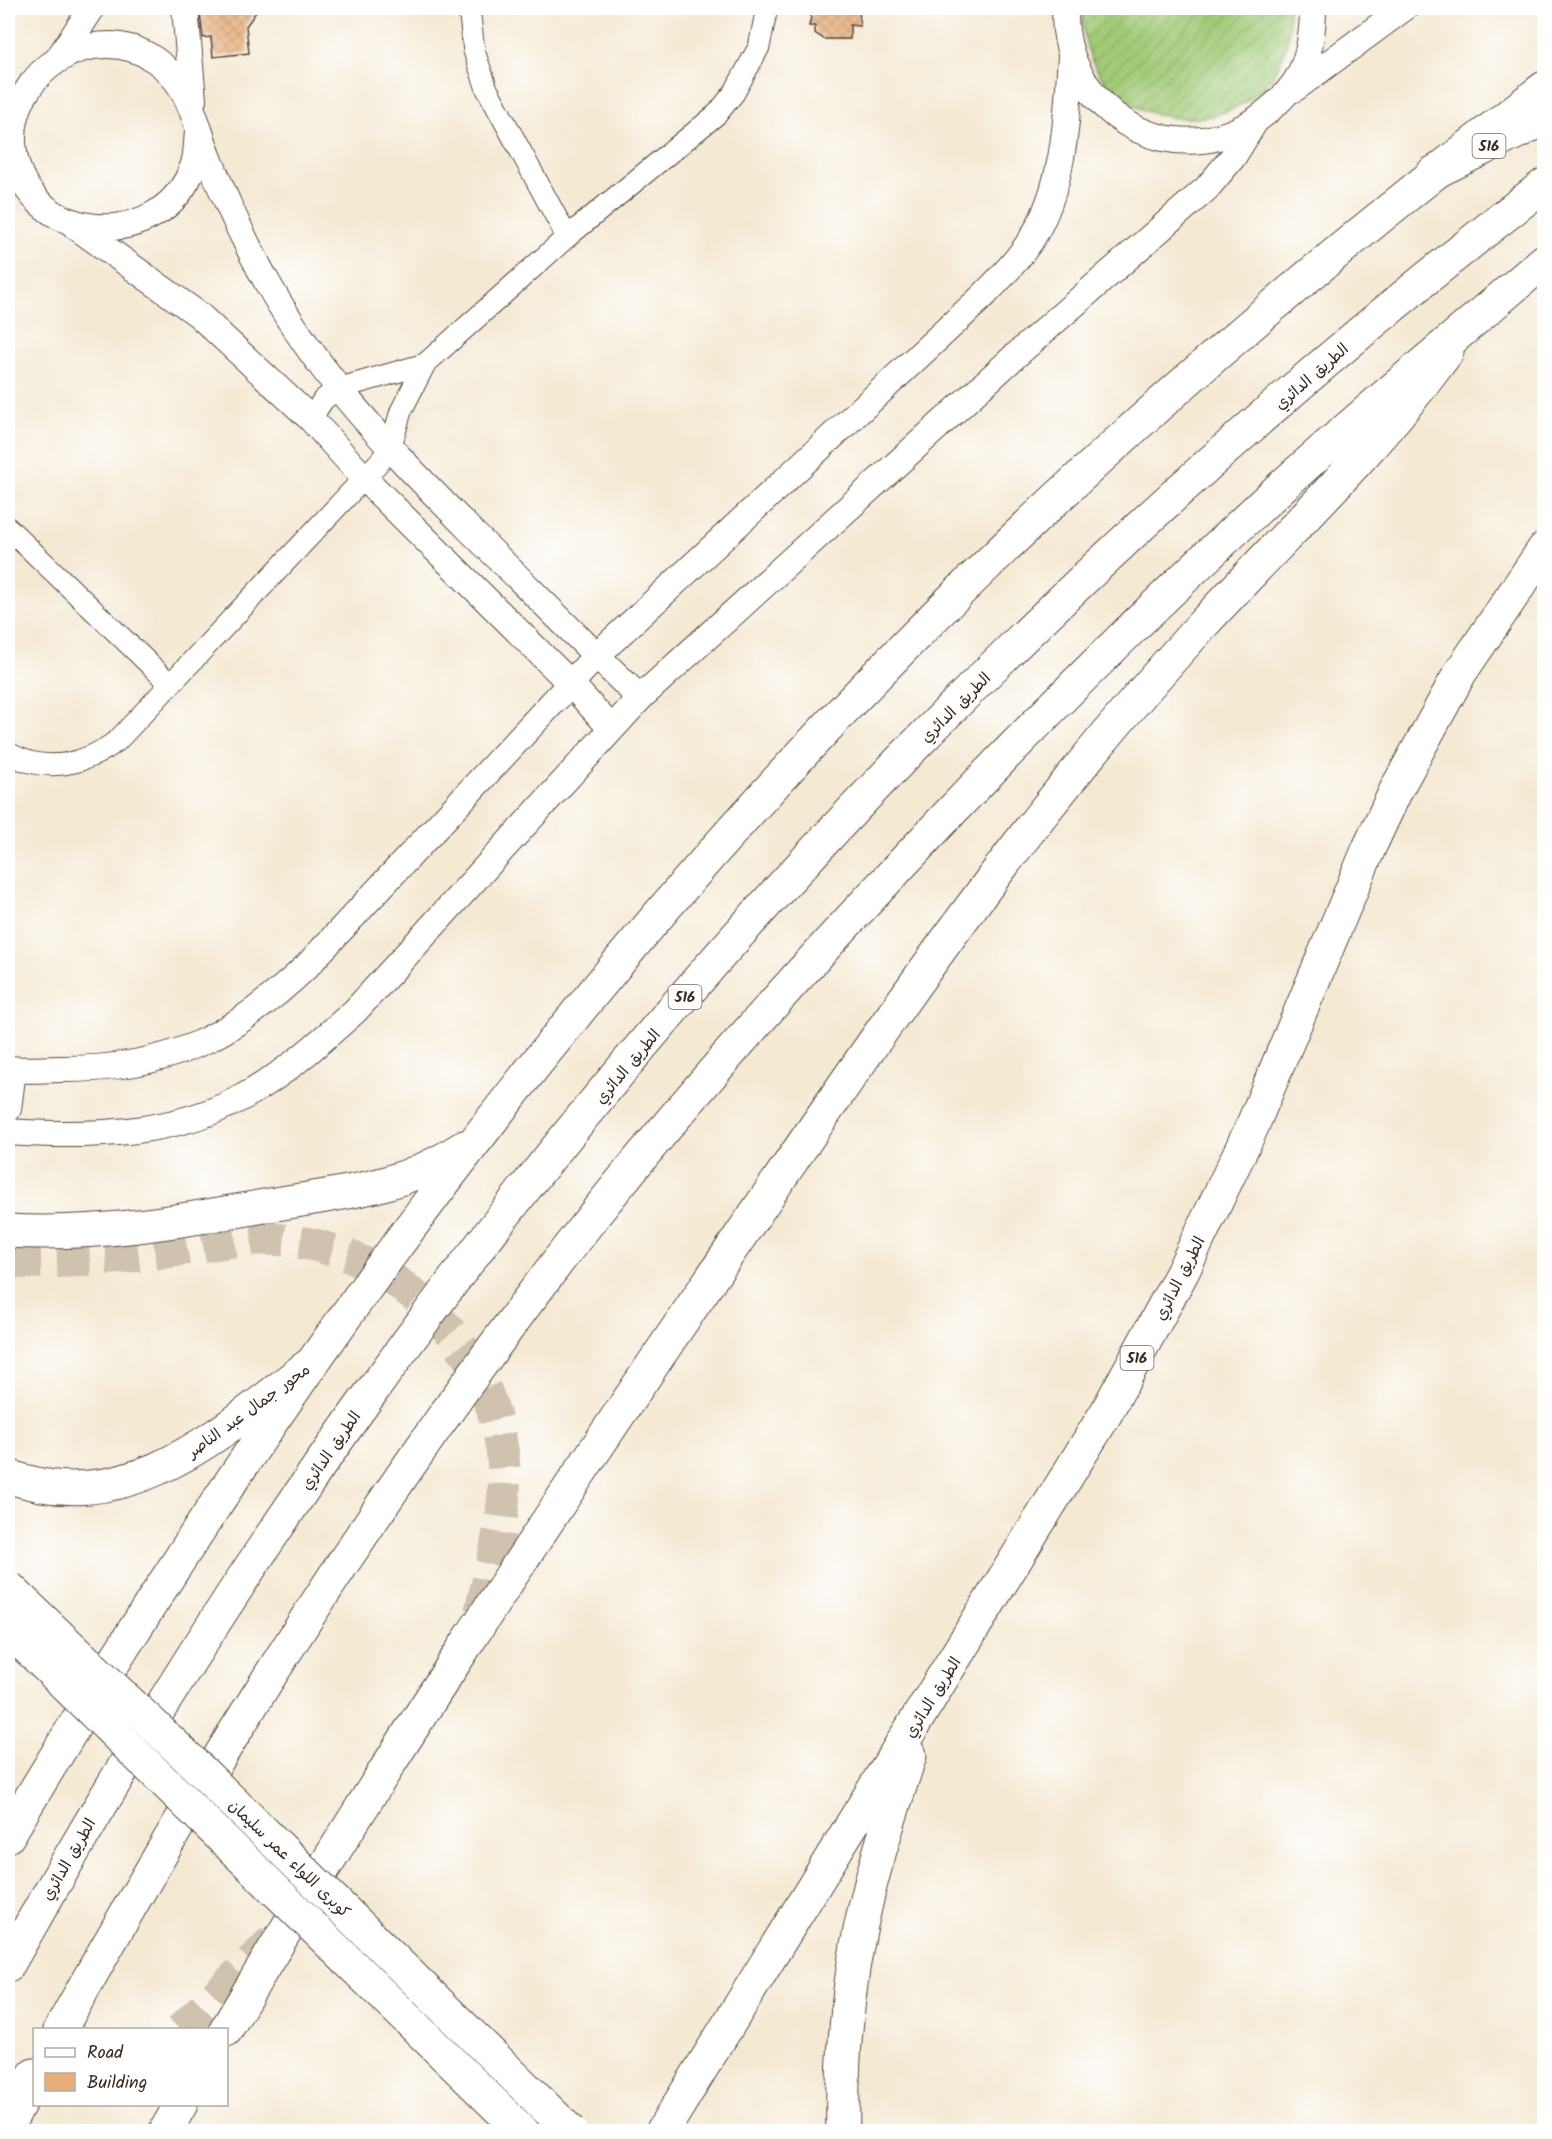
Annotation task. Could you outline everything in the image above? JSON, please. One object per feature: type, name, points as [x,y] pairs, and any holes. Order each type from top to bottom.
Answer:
[{"type":"main road","name":"516","points":[[8,1836],[141,1618],[314,1361],[478,1138],[589,997],[684,885],[822,732],[912,638],[1013,539],[1160,402],[1248,325],[1433,173],[1545,88]]},
{"type":"main road","name":"516","points":[[1433,173],[1545,119]]},
{"type":"main road","name":"الطريق الدائري","points":[[8,1965],[111,1786],[164,1701],[235,1590],[358,1410],[499,1222],[678,1005],[875,788],[1074,589],[1203,469],[1292,392],[1444,264],[1545,185]]},
{"type":"main road","points":[[61,2028],[215,1765],[357,1544],[486,1358],[639,1160],[853,915],[1038,722],[1132,628],[1279,489],[1545,261]]},
{"type":"main road","points":[[227,2028],[407,1732],[549,1516],[944,945],[1043,813],[1118,721],[1203,623],[1368,451],[1464,329]]},
{"type":"main road","name":"الطريق الدائري","points":[[662,2132],[1065,1482],[1145,1344],[1251,1129],[1365,858],[1397,789],[1460,674],[1545,549]]},
{"type":"main road","points":[[8,1231],[85,1232],[129,1229],[349,1194],[421,1171],[478,1138]]},
{"type":"main road","name":"محور جمال عبد الناصر","points":[[8,1476],[37,1484],[87,1486],[129,1479],[160,1469],[204,1444],[314,1361]]},
{"type":"main road","name":"كوبرى اللواء عمر سليمان","points":[[8,1587],[184,1754],[571,2132]]},
{"type":"main road","name":"كوبرى اللواء عمر سليمان","points":[[8,1629],[523,2132]]},
{"type":"main road","points":[[843,2132],[846,2015],[860,1932],[881,1849],[924,1710]]},
{"type":"main road","points":[[8,2125],[33,2077]]},
{"type":"main road","points":[[165,2132],[180,2106]]},
{"type":"street","points":[[39,201],[21,175],[13,144],[19,88],[60,56],[92,8]]},
{"type":"street","points":[[67,221],[98,229],[129,226],[158,213],[181,191],[194,163],[196,120],[185,8]]},
{"type":"street","points":[[469,8],[474,51],[487,89],[567,237]]},
{"type":"street","points":[[8,753],[32,763],[50,765],[86,760],[117,741],[390,449],[401,411],[425,364],[567,237],[717,114],[749,71],[759,47],[767,8]]},
{"type":"street","points":[[1287,94],[1299,75],[1308,53],[1313,8]]},
{"type":"street","points":[[8,1132],[54,1135],[106,1134],[153,1127],[199,1115],[243,1097],[314,1048],[355,1011],[640,698],[1014,357],[1207,188],[1233,157],[1254,123],[1287,94],[1404,8]]},
{"type":"street","points":[[8,1109],[10,1069],[97,1069],[164,1057],[210,1040],[263,1005],[306,967],[596,656],[975,304],[1014,264],[1032,237],[1056,180],[1068,110],[1071,56],[1065,10]]},
{"type":"street","points":[[60,56],[91,46],[124,46],[154,58],[178,80],[196,120],[227,204],[280,306],[337,389],[390,449],[640,698]]},
{"type":"street","points":[[1071,56],[1088,90],[1107,110],[1146,134],[1183,141],[1220,138],[1254,123]]},
{"type":"street","points":[[8,190],[39,201],[199,315],[311,419],[363,477],[570,683],[611,728]]},
{"type":"street","points":[[311,419],[323,400],[337,389],[425,364]]},
{"type":"street","points":[[8,528],[169,683]]},
{"type":"green space","points":[[1083,8],[1289,8],[1283,56],[1260,90],[1226,111],[1187,118],[1148,112],[1114,91],[1090,56]]},
{"type":"building","points":[[212,8],[259,8],[246,26],[249,53],[213,57],[211,37],[203,38],[200,13],[212,11]]},
{"type":"building","points":[[813,8],[859,8],[860,26],[850,25],[850,39],[824,39],[815,33],[815,26],[809,26]]},
{"type":"tunnel","points":[[8,1262],[107,1259],[265,1239],[311,1244],[354,1258],[393,1279],[428,1307],[458,1341],[481,1380],[497,1422],[504,1468],[503,1507],[478,1624]]},
{"type":"tunnel","points":[[182,2028],[274,1939]]}]
